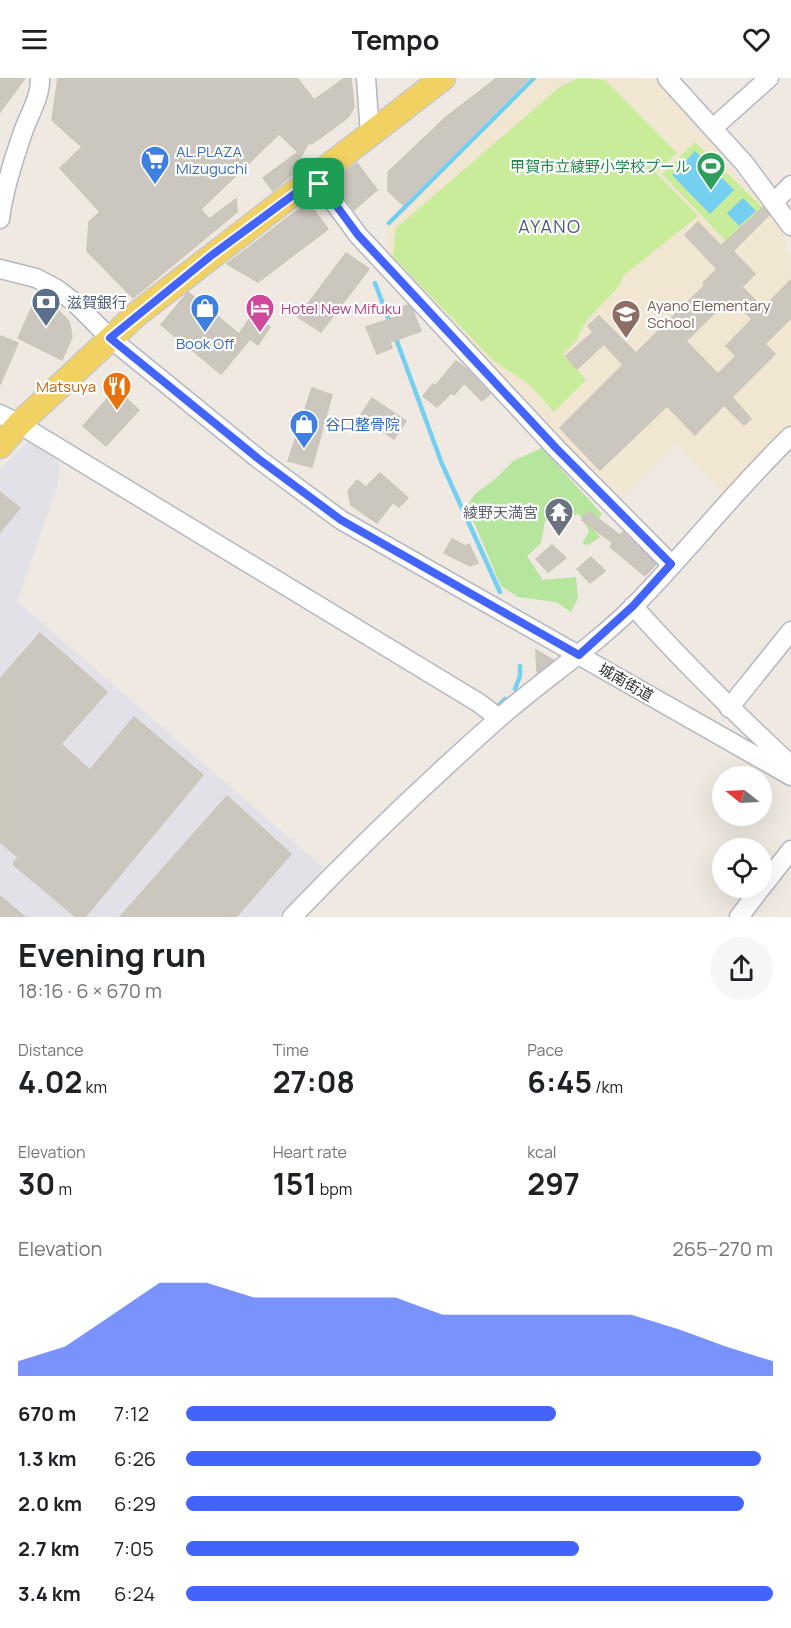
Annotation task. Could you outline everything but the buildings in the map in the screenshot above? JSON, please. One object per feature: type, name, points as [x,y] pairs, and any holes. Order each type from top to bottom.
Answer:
[{"type":"main road","points":[[0,446],[10,419],[212,255],[316,178],[443,78]]},
{"type":"street","points":[[0,219],[1,206],[22,133],[41,87],[40,78]]},
{"type":"street","points":[[366,78],[370,134]]},
{"type":"street","points":[[667,78],[713,128],[791,226]]},
{"type":"street","points":[[713,128],[769,78]]},
{"type":"street","points":[[316,178],[358,235],[556,448],[671,564]]},
{"type":"street","points":[[774,202],[791,185]]},
{"type":"street","name":"城南街道","points":[[0,269],[36,278],[57,289],[75,303],[110,338],[260,460],[341,520],[791,776]]},
{"type":"street","points":[[10,419],[479,703],[499,718]]},
{"type":"street","points":[[292,917],[339,868],[499,718],[579,655],[633,606],[747,480],[791,436]]},
{"type":"street","points":[[633,606],[681,660],[791,765]]},
{"type":"street","points":[[729,708],[791,631]]},
{"type":"street","points":[[772,875],[791,850]]},
{"type":"street","points":[[739,917],[754,898]]},
{"type":"shaded area","name":"Ayano Elementary School","points":[[536,78],[653,78],[765,208],[786,238],[784,250],[791,257],[791,430],[725,494],[676,444],[617,504],[386,259],[387,226]]},
{"type":"shaded area","points":[[28,441],[53,456],[60,466],[57,488],[17,601],[326,870],[278,917],[0,917],[0,469]]},
{"type":"green space","points":[[580,78],[605,80],[677,153],[656,173],[698,216],[623,276],[619,286],[586,321],[576,341],[563,354],[586,380],[554,412],[530,385],[494,361],[393,257],[396,228],[561,86]]},
{"type":"green space","name":"甲賀市立綾野小学校プール","points":[[695,142],[762,207],[736,231],[726,247],[722,244],[725,240],[662,174]]},
{"type":"green space","points":[[542,448],[602,514],[592,528],[600,537],[589,545],[582,544],[589,531],[579,514],[545,521],[541,543],[527,556],[543,580],[576,577],[578,598],[571,612],[556,602],[518,597],[501,586],[467,506],[475,494],[513,461]]},
{"type":"water","points":[[695,151],[734,190],[710,214],[672,175]]},
{"type":"water","points":[[743,198],[756,211],[739,226],[727,213]]},
{"type":"waterway","points":[[389,223],[534,78]]},
{"type":"waterway","points":[[375,283],[390,323]]},
{"type":"waterway","points":[[395,336],[442,464],[500,592]]},
{"type":"waterway","points":[[515,689],[520,676],[520,666]]},
{"type":"waterway","points":[[500,704],[505,699]]},
{"type":"place","name":"AL.PLAZA Mizuguchi","points":[[155,186]]},
{"type":"place","name":"甲賀市立綾野小学校プール","points":[[711,192]]},
{"type":"place","name":"滋賀銀行","points":[[46,328]]},
{"type":"place","name":"Book Off","points":[[205,334]]},
{"type":"place","name":"Hotel New Mifuku","points":[[260,334]]},
{"type":"place","name":"Ayano Elementary School","points":[[626,340]]},
{"type":"place","name":"Matsuya","points":[[117,412]]},
{"type":"place","name":"谷口整骨院","points":[[304,450]]},
{"type":"place","name":"綾野天満宮","points":[[559,538]]},
{"type":"district","name":"AYANO","points":[[550,226]]},
{"type":"route","points":[[316,178],[319,184],[358,235],[556,448],[671,564],[633,606],[579,655],[341,520],[260,460],[110,338],[212,255],[316,178]]}]
